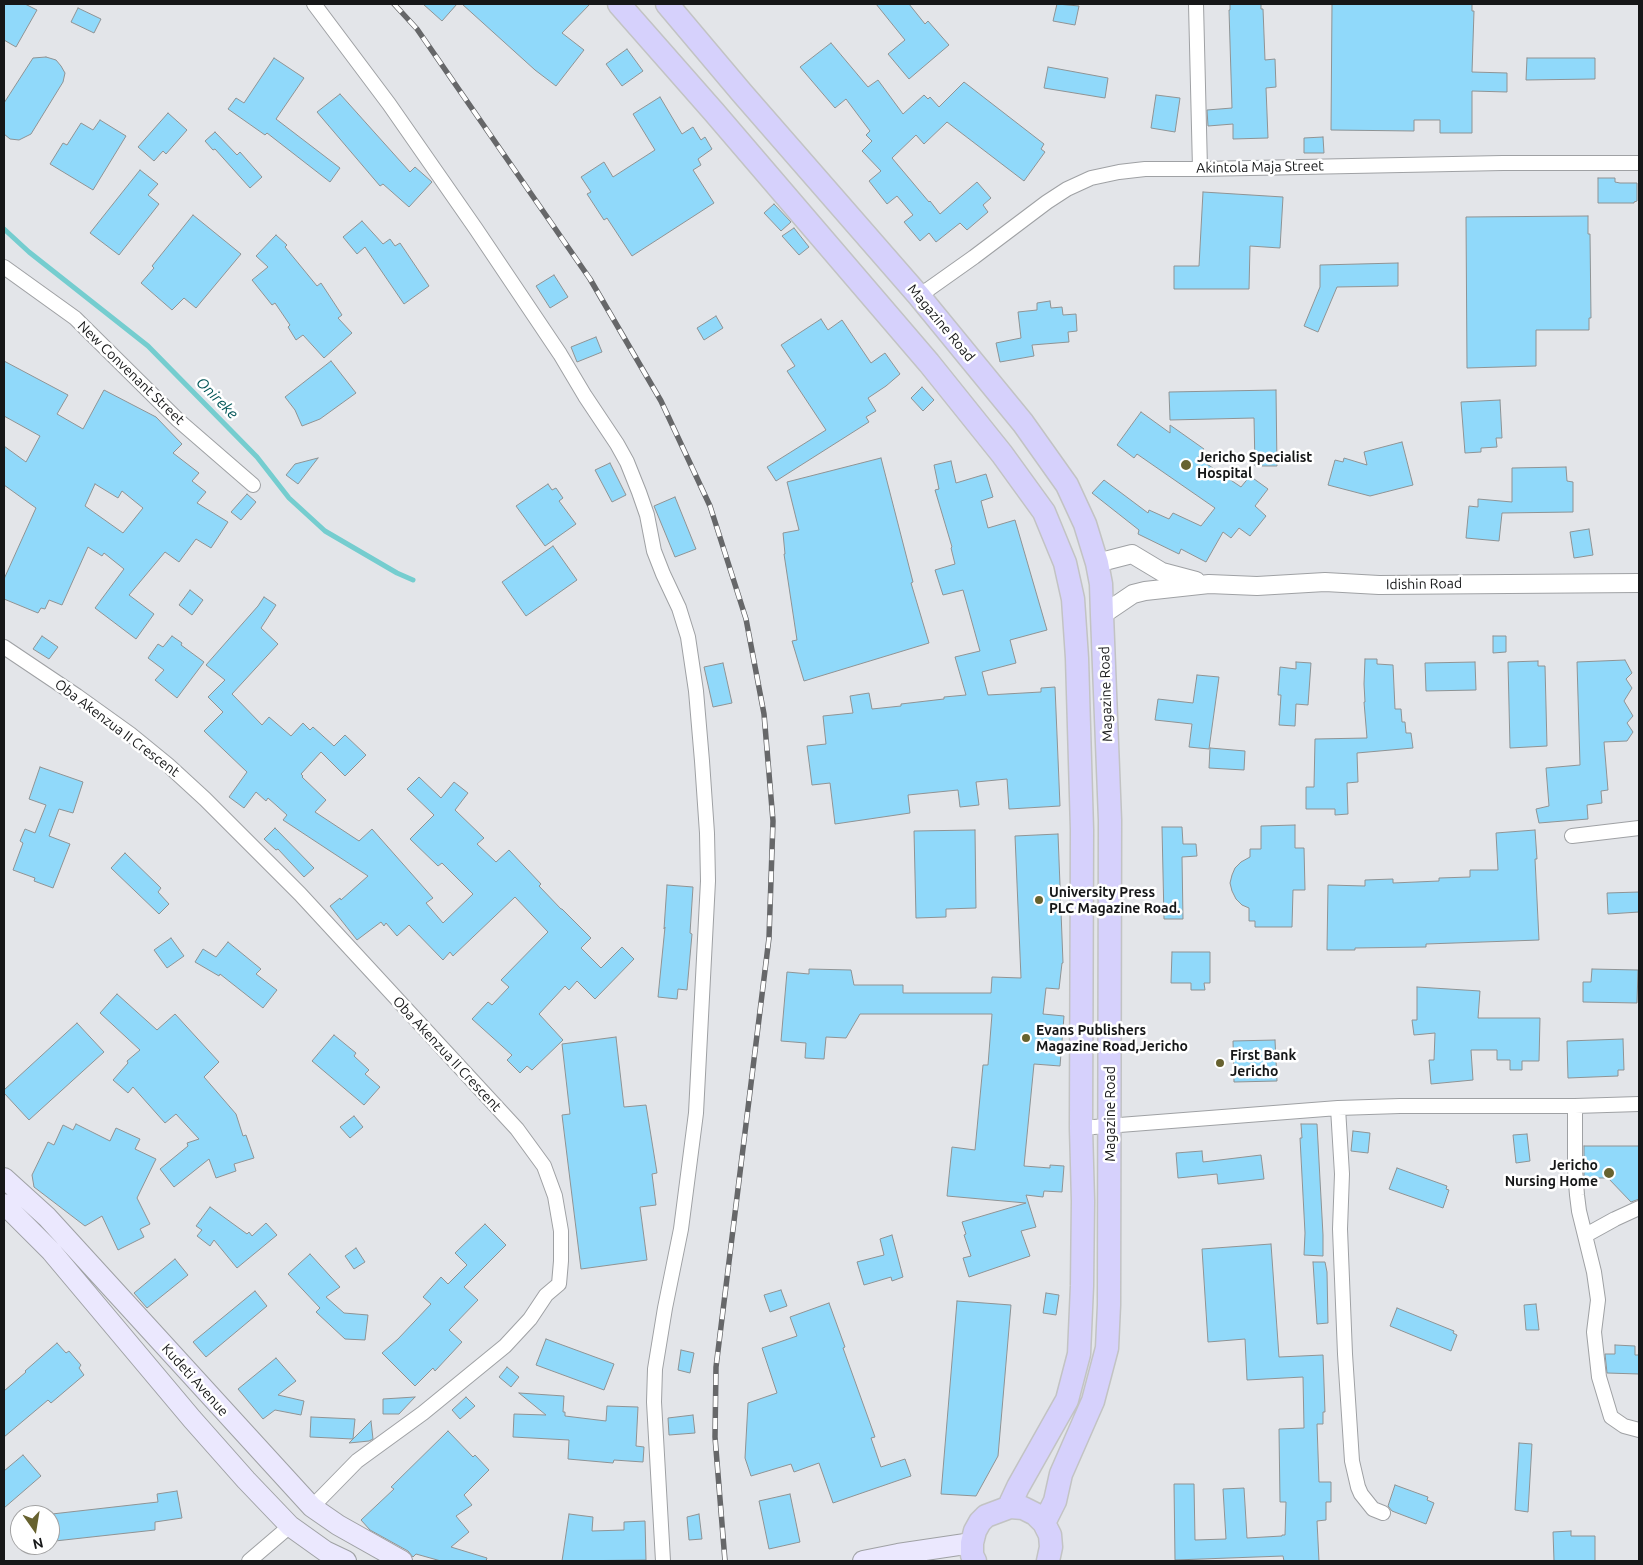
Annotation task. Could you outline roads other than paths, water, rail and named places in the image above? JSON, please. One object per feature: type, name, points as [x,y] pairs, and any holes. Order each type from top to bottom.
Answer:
[{"type":"main road","name":"Magazine Road","points":[[619,4],[929,363],[1002,454],[1044,512],[1060,546],[1065,563],[1073,599],[1082,830],[1080,1128],[1083,1202],[1082,1304],[1079,1354],[1067,1400],[1018,1487],[1010,1507]]},
{"type":"main road","name":"Magazine Road","points":[[667,4],[919,296],[1023,423],[1068,484],[1092,544],[1097,563],[1101,584],[1110,820],[1110,1295],[1107,1348],[1093,1401],[1061,1474],[1055,1501],[1044,1523]]},
{"type":"main road","points":[[714,112],[742,93]]},
{"type":"main road","name":"Kudeti Avenue","points":[[4,1178],[47,1217],[312,1508],[402,1561]]},
{"type":"main road","name":"Kudeti Avenue","points":[[4,1204],[51,1251],[192,1419],[290,1526],[325,1551],[346,1561]]},
{"type":"main road","points":[[863,1561],[973,1552],[975,1531],[986,1516],[1010,1507],[1023,1508],[1035,1514],[1044,1523],[1050,1535],[1052,1548],[1049,1561]]},
{"type":"street","points":[[314,4],[389,104],[476,229],[560,354],[584,396],[628,462],[647,515],[654,551],[679,608],[688,637],[696,691],[702,761],[708,881],[696,1113],[681,1229],[655,1369],[654,1402],[664,1561]]},
{"type":"street","points":[[1196,4],[1200,170]]},
{"type":"street","name":"Akintola Maja Street","points":[[919,296],[1047,202],[1067,189],[1091,178],[1145,169],[1200,170],[1377,164],[1639,163]]},
{"type":"street","name":"New Convenant Street","points":[[4,267],[75,318],[178,420],[253,485]]},
{"type":"street","points":[[1097,563],[1132,554],[1162,572],[1209,584]]},
{"type":"street","name":"Idishin Road","points":[[1209,584],[1257,586],[1325,582],[1379,585],[1639,583]]},
{"type":"street","points":[[1102,616],[1133,594],[1209,584]]},
{"type":"street","name":"Oba Akenzua II Crescent","points":[[4,647],[130,734],[205,799],[300,894],[517,1129],[544,1166],[555,1196],[561,1231],[559,1284],[546,1295],[530,1319],[505,1346],[423,1413],[357,1461],[312,1508]]},
{"type":"street","points":[[1572,836],[1639,828]]},
{"type":"street","points":[[1080,1128],[1338,1108],[1639,1104]]},
{"type":"street","points":[[1575,1106],[1575,1170],[1579,1211],[1586,1235],[1598,1300],[1594,1332],[1599,1377],[1611,1417],[1624,1426],[1639,1430]]},
{"type":"street","points":[[1338,1108],[1342,1174],[1340,1229],[1352,1461],[1361,1494],[1373,1509],[1383,1513]]},
{"type":"street","points":[[1586,1235],[1614,1218],[1639,1208]]},
{"type":"street","points":[[249,1561],[290,1526]]},
{"type":"waterway","name":"Onireke","points":[[4,229],[29,252],[148,346],[257,457],[289,498],[325,531],[397,573],[413,580]]},
{"type":"railway","points":[[394,4],[417,29],[590,279],[661,401],[710,506],[746,619],[764,714],[773,821],[769,938],[716,1367],[715,1437],[725,1561]]},
{"type":"place","name":"Jericho Specialist Hospital","points":[[1186,465]]},
{"type":"place","name":"University Press PLC Magazine Road.","points":[[1039,900]]},
{"type":"place","name":"Evans Publishers Magazine Road,Jericho","points":[[1026,1038]]},
{"type":"place","name":"First Bank Jericho","points":[[1220,1063]]},
{"type":"place","name":"Jericho Nursing Home","points":[[1609,1173]]}]
